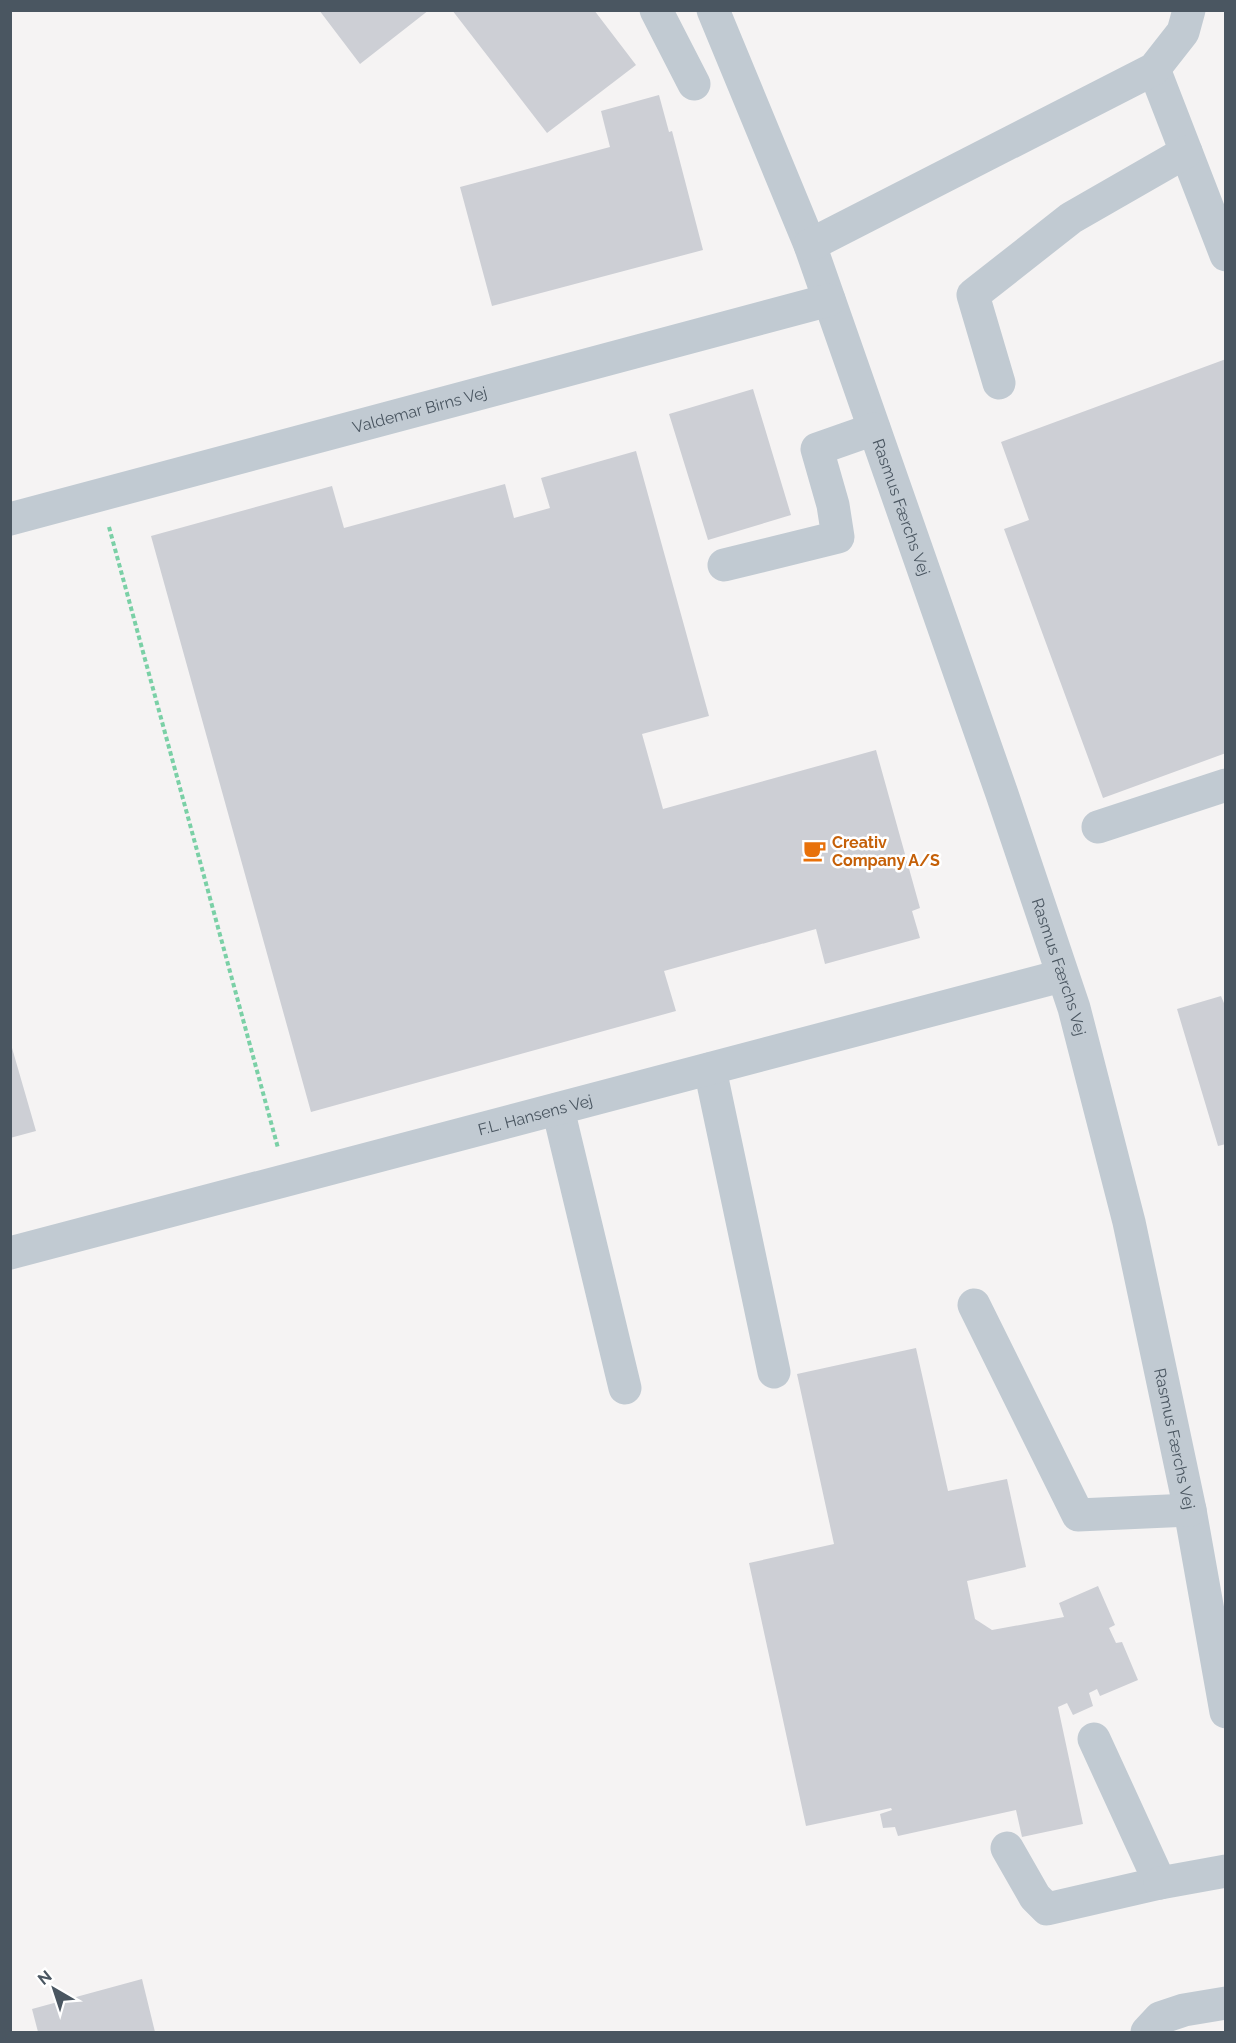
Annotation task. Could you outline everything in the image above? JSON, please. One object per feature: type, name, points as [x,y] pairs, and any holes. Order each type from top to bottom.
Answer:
[{"type":"street","points":[[656,10],[694,84]]},
{"type":"street","name":"Rasmus Færchs Vej","points":[[712,10],[810,245],[1002,794],[1061,976],[1074,1008],[1129,1222],[1190,1510],[1226,1713]]},
{"type":"street","points":[[810,245],[1154,69],[1183,32],[1189,10]]},
{"type":"street","points":[[1154,69],[1226,255]]},
{"type":"street","points":[[999,383],[973,295],[1071,218],[1186,152]]},
{"type":"street","name":"Valdemar Birns Vej","points":[[10,519],[829,300]]},
{"type":"street","points":[[724,565],[838,537],[833,505],[817,449],[874,429]]},
{"type":"street","points":[[1098,826],[1226,785]]},
{"type":"street","name":"F.L. Hansens Vej","points":[[10,1253],[1061,976]]},
{"type":"street","points":[[710,1069],[774,1372]]},
{"type":"street","points":[[558,1109],[625,1388]]},
{"type":"street","points":[[974,1305],[1078,1515],[1190,1510]]},
{"type":"street","points":[[1094,1738],[1160,1884]]},
{"type":"street","points":[[1007,1848],[1035,1898],[1047,1909],[1226,1872]]},
{"type":"street","points":[[1147,2032],[1160,2018],[1184,2010],[1226,2003]]},
{"type":"path","points":[[100,494],[286,1179]]},
{"type":"building","points":[[319,10],[429,10],[360,64]]},
{"type":"building","points":[[452,10],[594,10],[636,65],[547,133]]},
{"type":"building","points":[[659,95],[669,132],[672,131],[703,250],[492,306],[460,187],[610,147],[601,111]]},
{"type":"building","points":[[1226,359],[1226,753],[1103,798],[1004,529],[1029,520],[1001,442]]},
{"type":"building","points":[[753,389],[791,515],[708,540],[669,414]]},
{"type":"building","points":[[636,451],[709,716],[642,734],[663,809],[876,750],[920,908],[912,911],[920,938],[825,964],[816,929],[664,971],[676,1011],[311,1112],[151,536],[332,486],[344,528],[505,484],[514,518],[550,508],[541,478]]},
{"type":"building","points":[[1221,996],[1226,1008],[1226,1144],[1218,1146],[1177,1009]]},
{"type":"building","points":[[10,1041],[36,1131],[10,1138]]},
{"type":"building","points":[[916,1348],[948,1491],[1007,1479],[1026,1567],[967,1581],[975,1619],[992,1630],[1064,1617],[1059,1603],[1098,1586],[1115,1625],[1109,1628],[1116,1643],[1122,1642],[1138,1680],[1100,1696],[1097,1689],[1089,1693],[1093,1706],[1073,1715],[1067,1703],[1058,1707],[1083,1824],[1022,1837],[1016,1810],[898,1836],[895,1827],[883,1828],[880,1814],[892,1810],[891,1808],[806,1826],[749,1563],[834,1544],[797,1374]]},
{"type":"building","points":[[142,1979],[155,2032],[38,2032],[32,2009]]},
{"type":"place","name":"Creativ Company A/S","points":[[814,851]]}]
